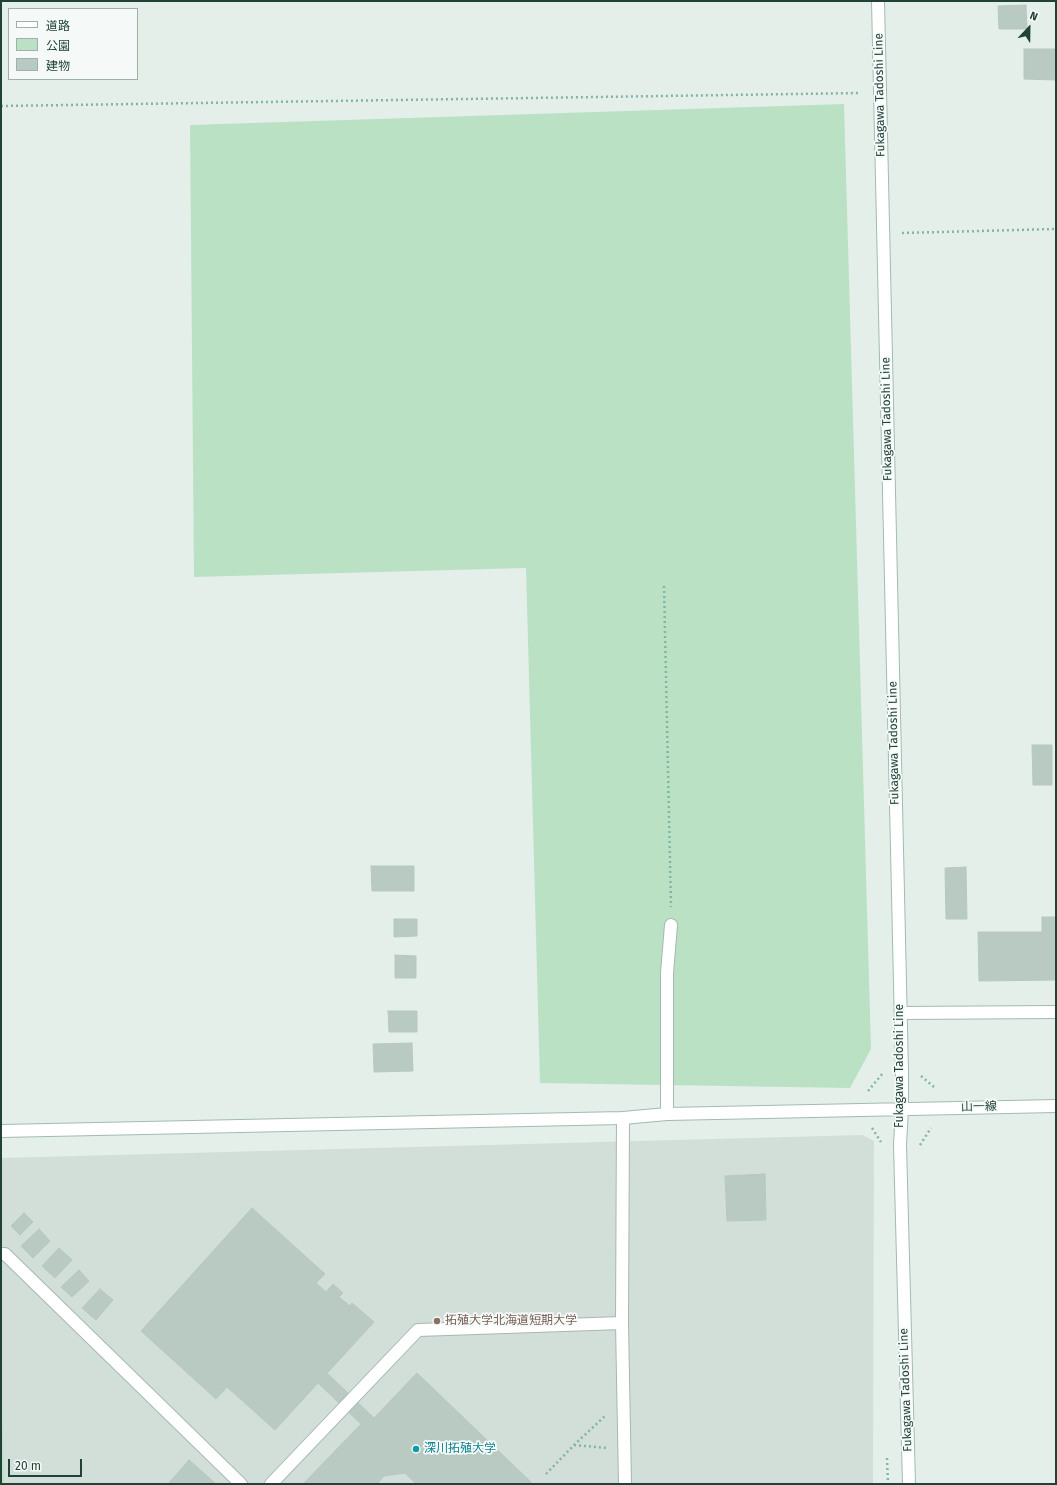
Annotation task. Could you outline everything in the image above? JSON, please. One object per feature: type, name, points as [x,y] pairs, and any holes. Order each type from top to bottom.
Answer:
[{"type":"main road","name":"Fukagawa Tadoshi Line","points":[[878,1],[901,1013],[902,1109],[900,1145],[909,1484]]},
{"type":"main road","points":[[667,1114],[667,973],[671,926]]},
{"type":"main road","points":[[901,1013],[1056,1012]]},
{"type":"main road","name":"山一線","points":[[1,1131],[623,1118],[667,1114],[1056,1106]]},
{"type":"main road","points":[[623,1118],[622,1322],[625,1484]]},
{"type":"main road","points":[[1,1254],[5,1254],[241,1484]]},
{"type":"main road","points":[[271,1484],[418,1330],[622,1322]]},
{"type":"path","points":[[1,106],[880,92]]},
{"type":"path","points":[[902,233],[1056,229]]},
{"type":"path","points":[[664,586],[671,926]]},
{"type":"path","points":[[546,1474],[606,1415]]},
{"type":"path","points":[[574,1445],[607,1448]]},
{"type":"shaded area","name":"拓殖大学北海道短期大学","points":[[862,1135],[874,1141],[873,1484],[1,1484],[1,1158]]},
{"type":"green space","points":[[844,104],[871,1049],[850,1088],[540,1083],[526,568],[194,577],[190,125]]},
{"type":"green space","points":[[1,1363],[4,1484],[1,1484]]},
{"type":"building","points":[[1026,5],[1027,29],[999,29],[998,6]]},
{"type":"building","points":[[1024,49],[1056,49],[1056,80],[1024,79]]},
{"type":"building","points":[[1032,745],[1052,745],[1052,785],[1033,785]]},
{"type":"building","points":[[371,866],[414,866],[414,891],[372,891]]},
{"type":"building","points":[[966,867],[967,919],[946,919],[945,868]]},
{"type":"building","points":[[1042,917],[1056,917],[1056,980],[979,981],[978,932],[1042,932]]},
{"type":"building","points":[[394,919],[417,919],[417,936],[394,937]]},
{"type":"building","points":[[395,955],[416,956],[416,978],[395,978]]},
{"type":"building","points":[[388,1011],[417,1011],[417,1032],[389,1032]]},
{"type":"building","points":[[412,1043],[413,1071],[374,1072],[373,1044]]},
{"type":"building","points":[[765,1174],[766,1220],[727,1221],[725,1176]]},
{"type":"building","points":[[252,1208],[325,1274],[316,1283],[326,1292],[333,1284],[343,1293],[339,1297],[350,1306],[352,1303],[374,1322],[275,1430],[227,1387],[216,1399],[141,1331]]},
{"type":"building","points":[[24,1213],[33,1222],[20,1235],[11,1226]]},
{"type":"building","points":[[39,1229],[50,1241],[33,1258],[21,1246]]},
{"type":"building","points":[[59,1248],[72,1260],[55,1278],[42,1266]]},
{"type":"building","points":[[79,1270],[89,1281],[72,1297],[61,1287]]},
{"type":"building","points":[[100,1289],[113,1300],[96,1320],[82,1308]]},
{"type":"building","name":"深川拓殖大学","points":[[327,1373],[374,1418],[417,1373],[533,1484],[416,1484],[405,1473],[384,1476],[377,1484],[303,1484],[361,1424],[318,1383]]},
{"type":"building","points":[[189,1460],[216,1484],[168,1484]]},
{"type":"place","name":"拓殖大学北海道短期大学","points":[[437,1321]]},
{"type":"place","name":"深川拓殖大学","points":[[416,1449]]}]
